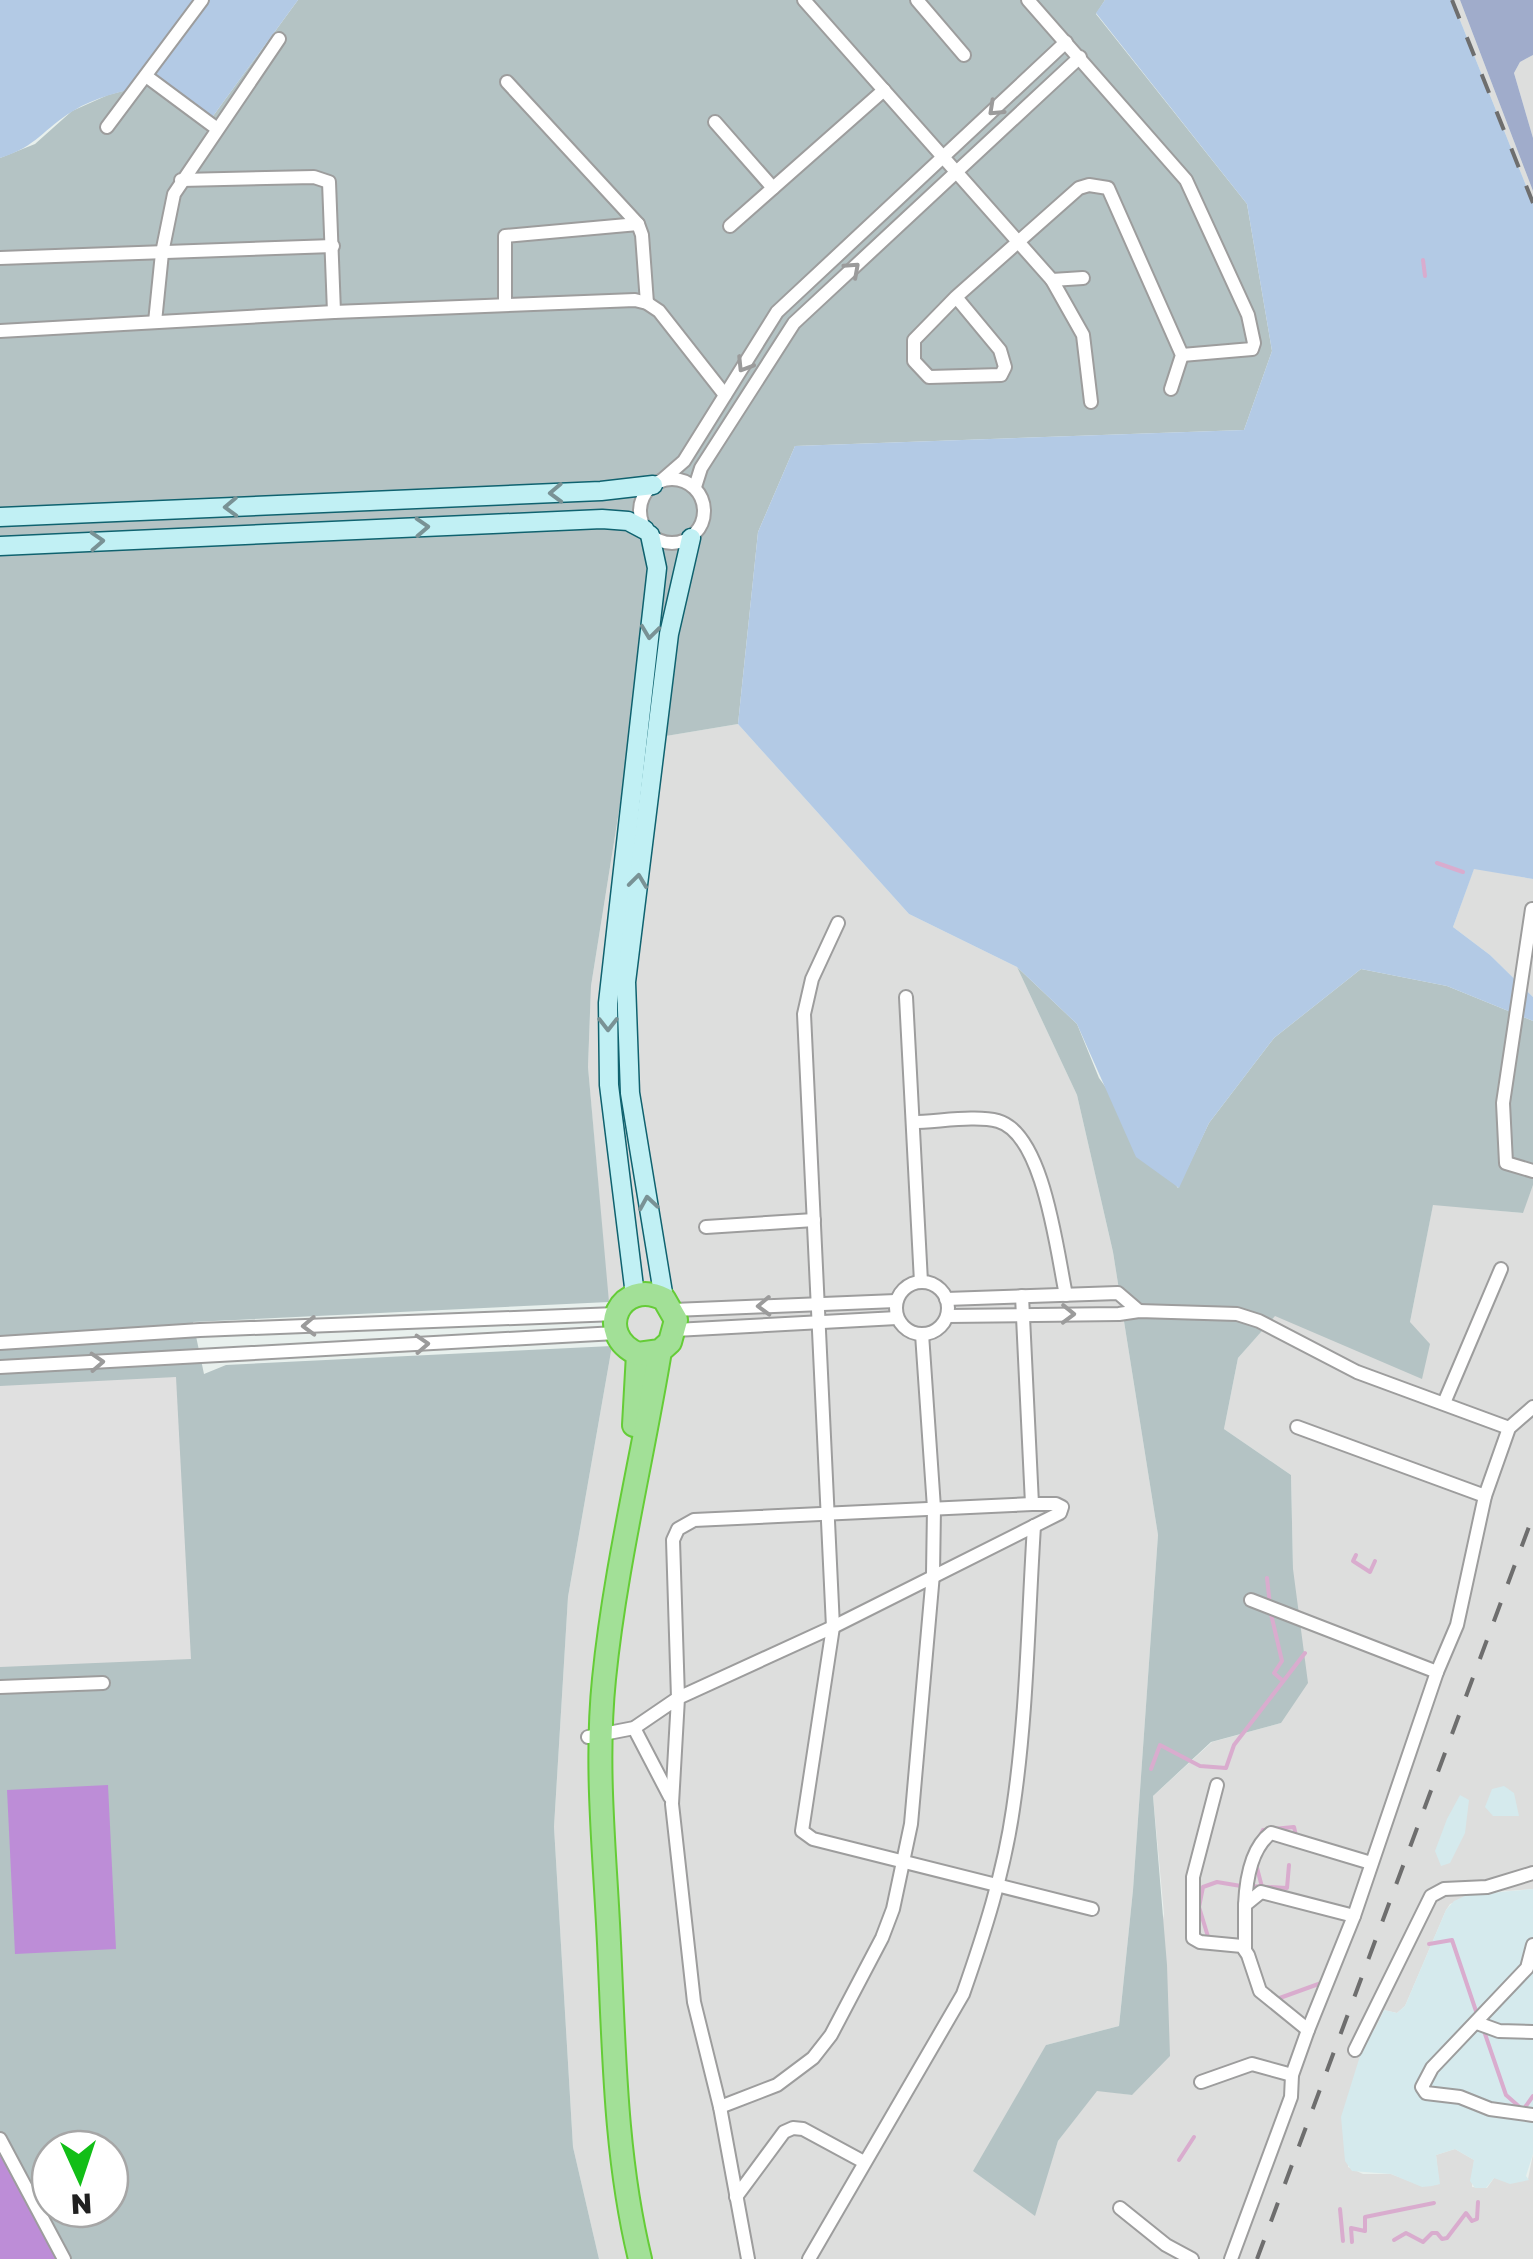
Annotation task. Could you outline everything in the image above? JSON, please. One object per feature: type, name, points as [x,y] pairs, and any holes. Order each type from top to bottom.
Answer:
[{"type":"highway","points":[[635,1294],[655,1294],[671,1313],[670,1342],[649,1352],[621,1342],[616,1324],[624,1302],[635,1294]]},
{"type":"highway","points":[[627,2259],[613,2184],[614,2115],[594,1735],[649,1352]]},
{"type":"highway","points":[[614,2115],[640,2259]]},
{"type":"street","points":[[107,127],[202,0]]},
{"type":"street","points":[[804,0],[1052,280],[1083,336],[1091,402]]},
{"type":"street","points":[[917,0],[964,55]]},
{"type":"street","points":[[1028,0],[1186,180],[1248,315],[1252,350],[1182,355]]},
{"type":"street","points":[[155,322],[162,253],[174,194],[280,39]]},
{"type":"street","points":[[635,1294],[609,1085],[608,1004],[657,568],[640,511],[641,501],[684,461],[777,312],[1066,42]]},
{"type":"street","points":[[695,488],[702,468],[794,323],[1080,57]]},
{"type":"street","points":[[146,76],[216,128]]},
{"type":"street","points":[[508,82],[638,224],[648,303]]},
{"type":"street","points":[[730,226],[884,90]]},
{"type":"street","points":[[715,122],[773,188]]},
{"type":"street","points":[[181,180],[324,178],[332,188],[334,312]]},
{"type":"street","points":[[956,297],[1000,350],[1004,368],[1001,374],[929,377],[914,361],[914,340],[956,297],[1079,188],[1108,188],[1182,355],[1170,388]]},
{"type":"street","points":[[505,305],[505,236],[638,224]]},
{"type":"street","points":[[0,258],[333,246]]},
{"type":"street","points":[[1052,280],[1083,278]]},
{"type":"street","points":[[0,331],[635,300],[659,311],[725,395]]},
{"type":"street","points":[[777,312],[794,323]]},
{"type":"street","points":[[0,517],[601,492],[679,479],[701,495],[705,514],[698,532],[670,544],[628,521],[602,519],[0,546]]},
{"type":"street","points":[[168,510],[169,538]]},
{"type":"street","points":[[671,1313],[630,1093],[626,982],[669,634],[691,538]]},
{"type":"street","points":[[1532,909],[1526,998],[1503,1104],[1504,1160],[1509,1166],[1533,1171]]},
{"type":"street","points":[[838,923],[812,979],[804,1014],[833,1627],[802,1831],[813,1840],[1092,1909]]},
{"type":"street","points":[[906,996],[920,1282]]},
{"type":"street","points":[[912,1122],[995,1120],[1012,1127],[1036,1164],[1044,1185],[1066,1294]]},
{"type":"street","points":[[706,1227],[814,1220]]},
{"type":"street","points":[[1444,1403],[1500,1269]]},
{"type":"street","points":[[920,1282],[936,1286],[946,1299],[948,1316],[938,1329],[922,1334],[907,1330],[897,1318],[896,1301],[905,1287],[920,1282]]},
{"type":"street","points":[[946,1299],[1118,1292],[1139,1311]]},
{"type":"street","points":[[1022,1296],[1032,1504]]},
{"type":"street","points":[[671,1313],[896,1301]]},
{"type":"street","points":[[948,1316],[1139,1311],[1238,1314],[1358,1372],[1509,1428]]},
{"type":"street","points":[[671,1313],[821,1322],[897,1318]]},
{"type":"street","points":[[0,1342],[200,1330],[616,1324]]},
{"type":"street","points":[[0,1367],[616,1324]]},
{"type":"street","points":[[720,2107],[777,2086],[812,2058],[831,2034],[882,1938],[905,1860],[933,1574],[934,1508],[922,1334]]},
{"type":"street","points":[[1231,2259],[1292,2098],[1292,2075],[1308,2030],[1354,1916],[1437,1672],[1458,1625],[1486,1496],[1509,1428],[1533,1407]]},
{"type":"street","points":[[1296,1426],[1486,1496]]},
{"type":"street","points":[[594,1735],[634,1728],[678,1698],[833,1627],[1060,1513],[1062,1507],[1032,1504],[694,1520],[678,1529],[673,1540],[678,1698],[672,1804],[694,2002],[720,2107],[748,2259]]},
{"type":"street","points":[[809,2259],[962,1994],[997,1885],[1017,1782],[1034,1526]]},
{"type":"street","points":[[1251,1600],[1437,1672]]},
{"type":"street","points":[[0,1686],[103,1683]]},
{"type":"street","points":[[634,1728],[672,1804]]},
{"type":"street","points":[[1216,1785],[1193,1877],[1191,1933],[1200,1942],[1239,1945],[1245,1950]]},
{"type":"street","points":[[1308,2030],[1260,1991],[1245,1950],[1245,1905],[1253,1860],[1271,1833],[1370,1863]]},
{"type":"street","points":[[1355,2050],[1431,1896],[1444,1888],[1487,1886],[1533,1874]]},
{"type":"street","points":[[1245,1905],[1256,1894],[1266,1892],[1354,1916]]},
{"type":"street","points":[[1533,1945],[1527,1968],[1422,2082],[1423,2091],[1469,2099],[1490,2109],[1533,2115]]},
{"type":"street","points":[[1477,2022],[1500,2031],[1533,2032]]},
{"type":"street","points":[[1200,2082],[1252,2064],[1292,2075]]},
{"type":"street","points":[[736,2197],[784,2132],[793,2128],[803,2129],[864,2162]]},
{"type":"street","points":[[0,2138],[64,2259]]},
{"type":"street","points":[[1120,2208],[1192,2259]]},
{"type":"shaded area","points":[[0,0],[298,0],[205,127],[148,85],[82,106],[23,148],[0,158]]},
{"type":"shaded area","points":[[298,0],[1105,0],[1096,14],[1247,204],[1272,351],[1244,430],[795,446],[758,532],[738,724],[630,742],[591,986],[588,1067],[609,1302],[193,1322],[204,1374],[226,1365],[612,1346],[568,1597],[554,1827],[573,2147],[599,2259],[0,2259],[0,158],[35,144],[72,111],[108,95],[149,84],[205,127]]},
{"type":"shaded area","points":[[1105,0],[1452,0],[1533,203],[1533,879],[1474,869],[1453,927],[1490,955],[1533,997],[1533,1021],[1447,986],[1361,969],[1274,1038],[1209,1123],[1179,1188],[1136,1157],[1077,1024],[1017,967],[909,914],[738,724],[758,532],[795,446],[1244,430],[1272,351],[1247,204],[1096,13]]},
{"type":"shaded area","points":[[1452,0],[1460,0],[1533,191],[1533,203]]},
{"type":"shaded area","points":[[1460,0],[1533,0],[1533,55],[1520,62],[1514,73],[1533,138],[1533,191]]},
{"type":"shaded area","points":[[1533,55],[1533,138],[1514,73],[1520,62]]},
{"type":"shaded area","points":[[738,724],[909,914],[1017,967],[1077,1095],[1113,1252],[1158,1535],[1133,1890],[1119,2026],[1046,2045],[1034,2215],[1058,2141],[1097,2090],[1132,2095],[1164,1914],[1153,1796],[1212,1742],[1281,1723],[1293,1569],[1291,1475],[1224,1429],[1238,1358],[1275,1315],[1410,1322],[1433,1204],[1522,1213],[1533,1185],[1533,1889],[1479,1893],[1450,1904],[1446,1910],[1405,2006],[1397,2013],[1384,2010],[1367,2036],[1357,2070],[1348,2167],[1363,2174],[1391,2174],[1422,2186],[1439,2184],[1436,2155],[1455,2149],[1474,2160],[1472,2187],[1487,2188],[1494,2178],[1528,2179],[1533,2154],[1533,2259],[599,2259],[573,2147],[554,1827],[568,1597],[612,1346],[588,1067],[591,986],[630,742]]},
{"type":"shaded area","points":[[1474,868],[1533,879],[1533,997],[1490,955],[1453,927]]},
{"type":"shaded area","points":[[1017,967],[1077,1024],[1099,1078],[1178,1188],[1209,1123],[1274,1038],[1361,969],[1447,986],[1533,1021],[1533,1185],[1523,1213],[1433,1205],[1410,1322],[1430,1344],[1422,1379],[1275,1316],[1238,1358],[1224,1429],[1291,1475],[1293,1569],[1308,1683],[1281,1723],[1211,1742],[1153,1796],[1170,2056],[1132,2095],[1097,2091],[1058,2141],[1035,2216],[973,2171],[1046,2045],[1119,2026],[1133,1890],[1158,1535],[1113,1252],[1077,1095]]},
{"type":"shaded area","points":[[176,1377],[191,1659],[0,1667],[0,1386]]},
{"type":"shaded area","points":[[108,1785],[116,1949],[15,1954],[7,1790]]},
{"type":"shaded area","points":[[1504,1786],[1514,1793],[1519,1816],[1493,1816],[1485,1807],[1492,1789]]},
{"type":"shaded area","points":[[1460,1795],[1469,1800],[1465,1833],[1450,1863],[1441,1866],[1435,1851]]},
{"type":"shaded area","points":[[1533,1889],[1533,2154],[1526,2176],[1529,2180],[1510,2184],[1494,2178],[1486,2188],[1475,2188],[1470,2181],[1474,2160],[1455,2149],[1436,2155],[1440,2184],[1432,2186],[1422,2187],[1391,2174],[1352,2171],[1345,2161],[1341,2117],[1367,2036],[1384,2010],[1397,2013],[1405,2006],[1446,1910],[1467,1895]]},
{"type":"shaded area","points":[[0,2152],[30,2205],[30,2229],[44,2229],[61,2259],[0,2259]]},
{"type":"waterway","points":[[1423,260],[1425,276]]},
{"type":"waterway","points":[[1437,863],[1463,872]]},
{"type":"waterway","points":[[1356,1555],[1353,1561],[1370,1572],[1375,1561]]},
{"type":"waterway","points":[[1267,1578],[1270,1605]]},
{"type":"waterway","points":[[1271,1614],[1282,1661],[1274,1673],[1283,1681]]},
{"type":"waterway","points":[[1151,1769],[1160,1745],[1200,1766],[1226,1768],[1234,1745],[1305,1653]]},
{"type":"waterway","points":[[1259,1838],[1263,1830],[1294,1827],[1296,1836]]},
{"type":"waterway","points":[[1250,1886],[1287,1888],[1289,1865]]},
{"type":"waterway","points":[[1257,1868],[1262,1887]]},
{"type":"waterway","points":[[1209,1940],[1199,1907],[1203,1887],[1217,1882],[1241,1886]]},
{"type":"waterway","points":[[1429,1944],[1452,1940],[1478,2017]]},
{"type":"waterway","points":[[1277,1999],[1324,1982]]},
{"type":"waterway","points":[[1484,2031],[1506,2095],[1523,2110],[1533,2096]]},
{"type":"waterway","points":[[1179,2160],[1194,2137]]},
{"type":"waterway","points":[[1394,2240],[1406,2233],[1423,2242],[1432,2233],[1447,2238],[1466,2213],[1472,2221],[1477,2219],[1478,2202]]},
{"type":"waterway","points":[[1352,2242],[1351,2228],[1365,2231],[1365,2217],[1434,2203]]},
{"type":"waterway","points":[[1340,2209],[1343,2241]]},
{"type":"railway","points":[[1452,0],[1533,203]]},
{"type":"railway","points":[[1257,2259],[1533,1516]]}]
